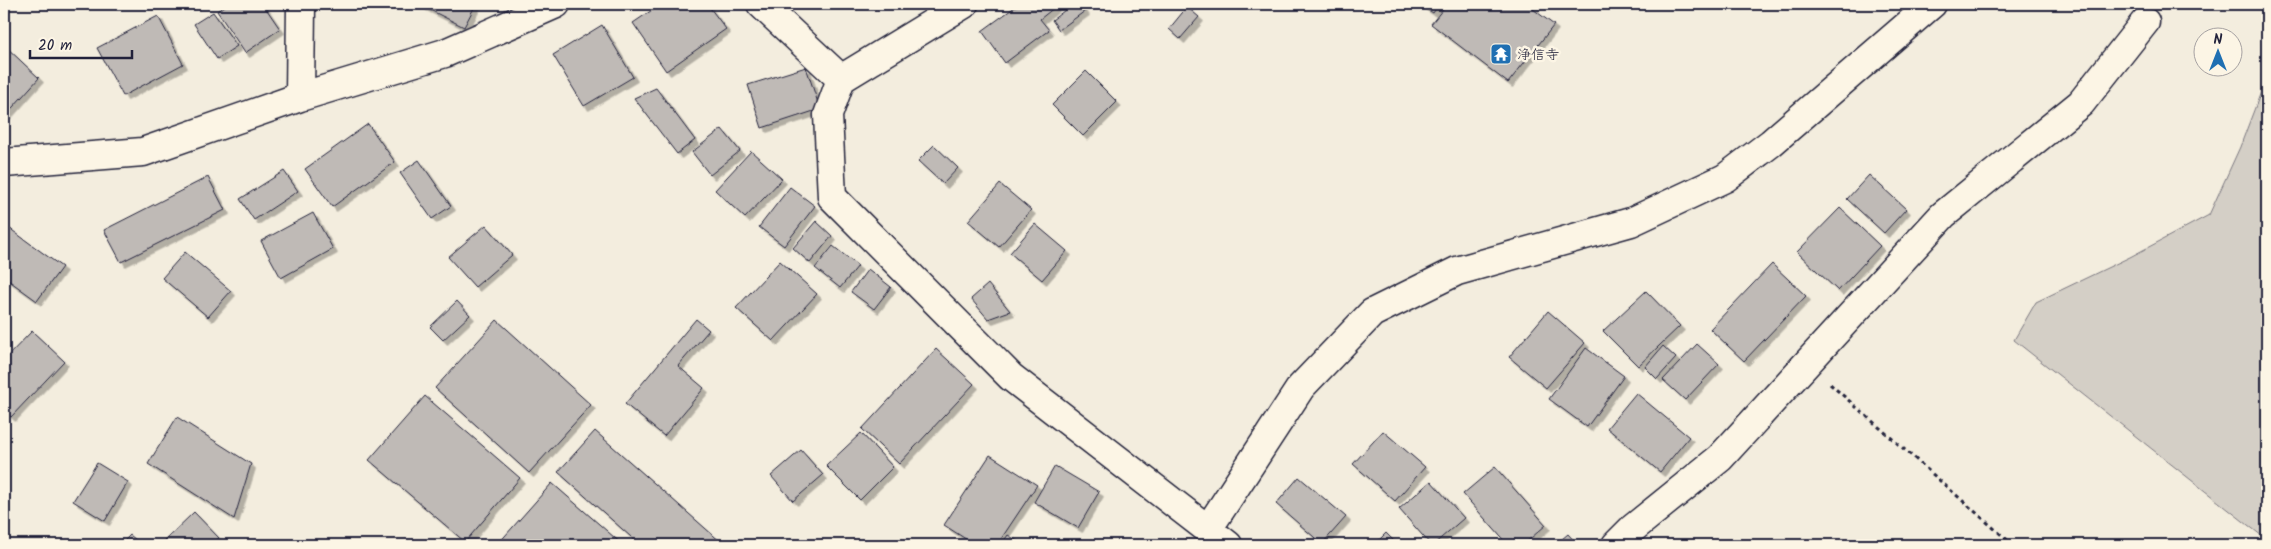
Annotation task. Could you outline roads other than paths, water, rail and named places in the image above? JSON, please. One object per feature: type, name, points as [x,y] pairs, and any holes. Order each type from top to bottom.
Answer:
[{"type":"street","points":[[300,97],[301,4]]},
{"type":"street","points":[[4,163],[143,152],[300,97],[445,53],[556,4]]},
{"type":"street","points":[[762,4],[841,79]]},
{"type":"street","points":[[964,4],[841,79],[828,114],[832,197],[1011,377],[1218,537],[1301,386],[1372,313],[1457,271],[1632,222],[1725,178],[1771,143],[1932,4]]},
{"type":"street","points":[[1616,545],[1632,529],[1720,458],[1943,214],[2081,102],[2145,22]]},
{"type":"place","name":"浄信寺","points":[[1501,54]]}]
